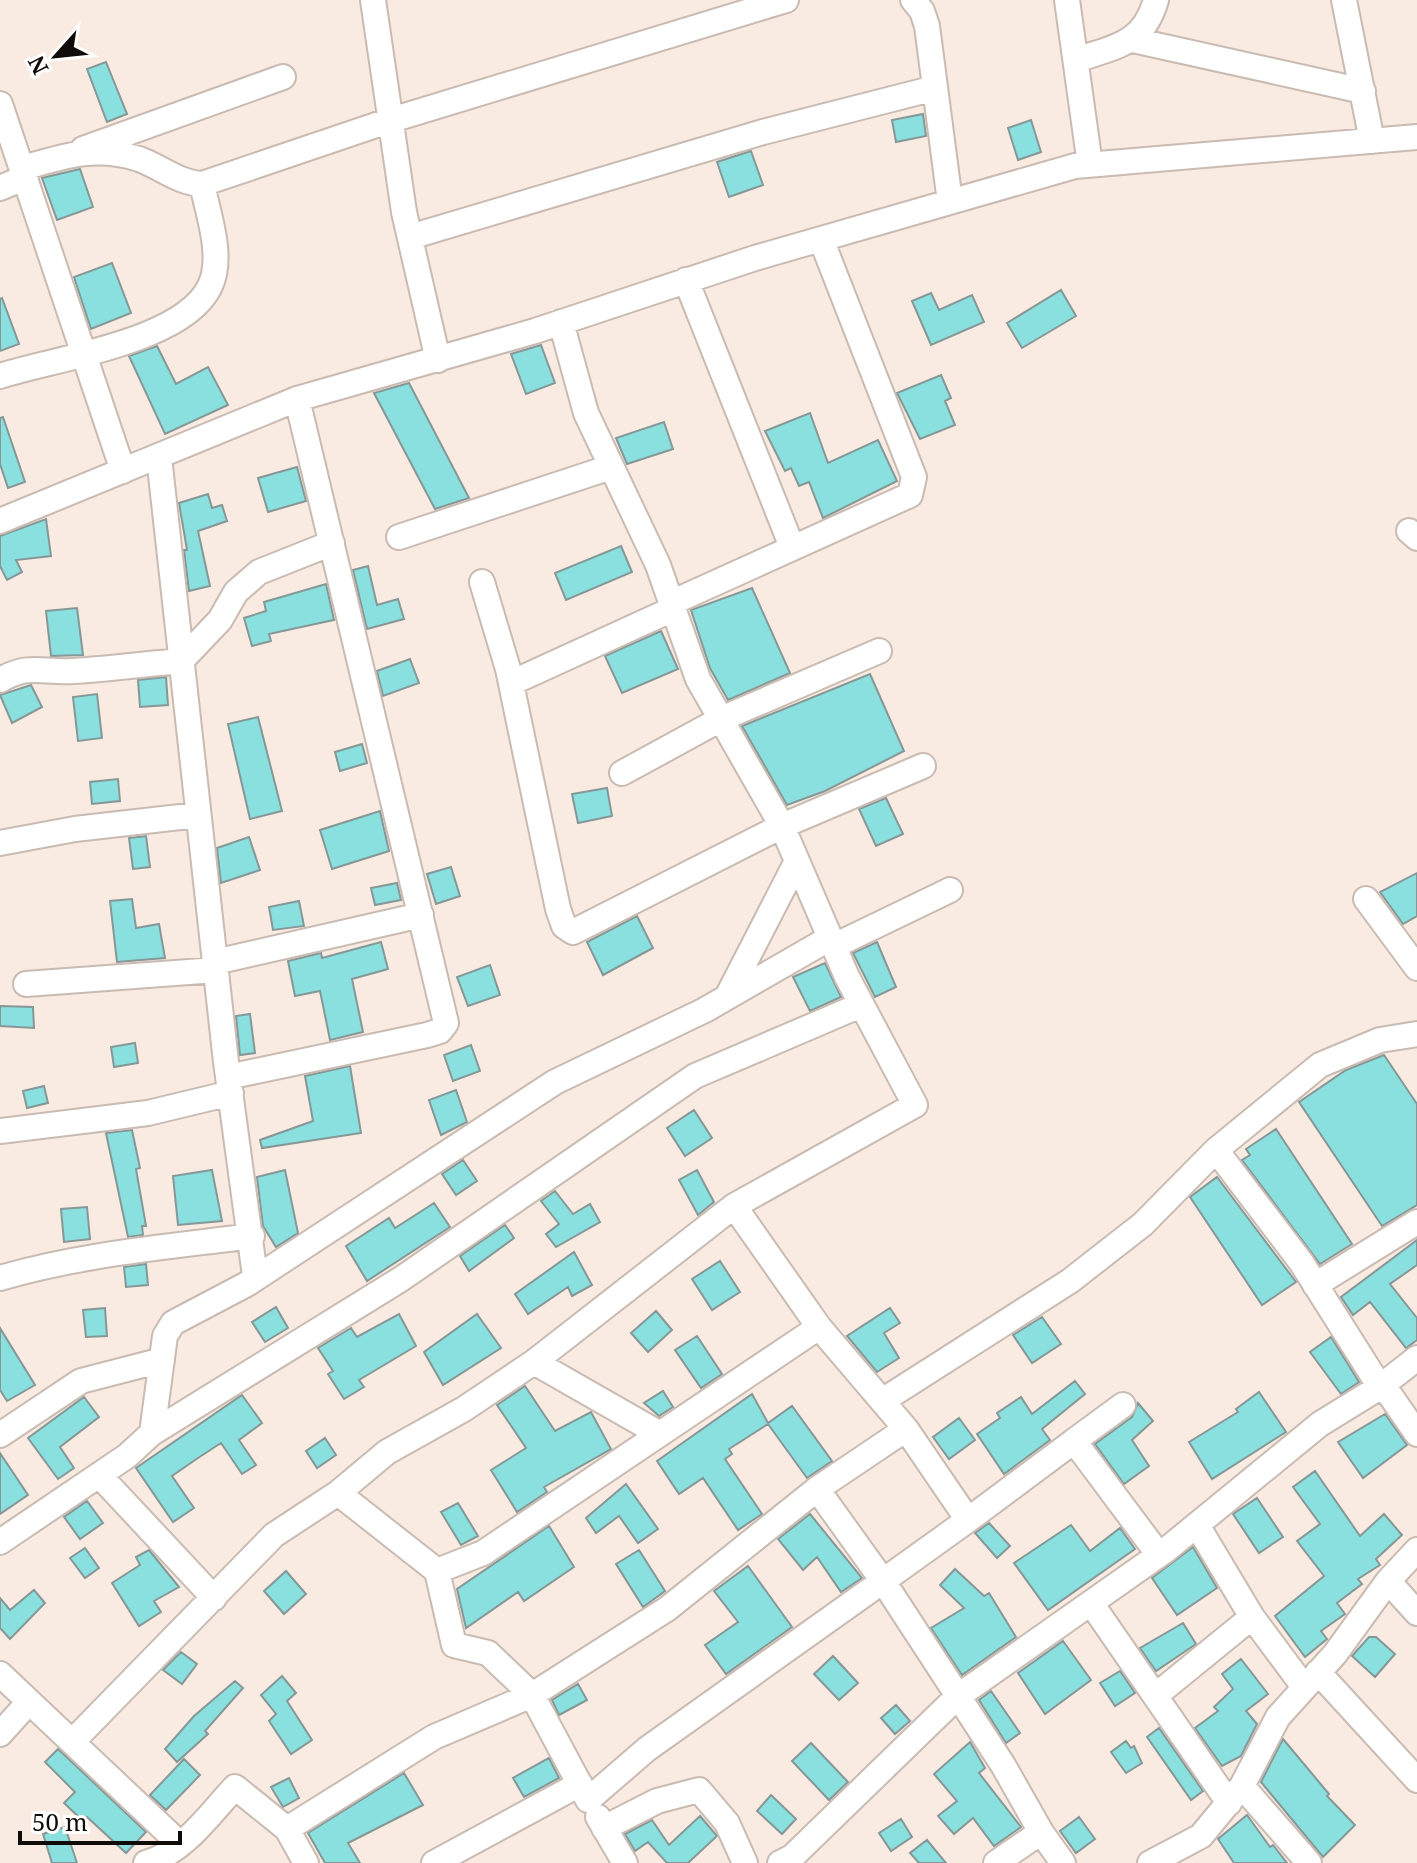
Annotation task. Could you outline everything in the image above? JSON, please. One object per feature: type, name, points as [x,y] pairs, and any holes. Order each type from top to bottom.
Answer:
[{"type":"street","points":[[373,0],[388,121],[438,360]]},
{"type":"street","points":[[77,151],[137,159],[186,183],[202,184],[715,10],[786,0]]},
{"type":"street","points":[[913,0],[922,11],[927,26],[950,202]]},
{"type":"street","points":[[1067,0],[1090,165]]},
{"type":"street","points":[[1076,60],[1133,40],[1150,21],[1156,0]]},
{"type":"street","points":[[1344,0],[1372,141]]},
{"type":"street","points":[[1133,40],[1363,91]]},
{"type":"street","points":[[0,188],[24,173],[77,151],[283,77]]},
{"type":"street","points":[[410,237],[763,132],[935,88]]},
{"type":"street","points":[[0,104],[123,471]]},
{"type":"street","points":[[0,521],[297,399],[438,360],[686,280],[950,202],[1090,165],[1417,137]]},
{"type":"street","points":[[0,376],[143,337],[198,304],[211,285],[215,247],[202,184]]},
{"type":"street","points":[[511,683],[792,547],[910,495],[913,487],[909,463],[821,239]]},
{"type":"street","points":[[686,280],[792,547]]},
{"type":"street","points":[[72,1742],[274,1535],[338,1493],[387,1452],[464,1409],[534,1362],[734,1206],[915,1105],[861,1005],[782,826],[698,679],[658,565],[586,413],[561,322]]},
{"type":"street","points":[[0,1131],[148,1113],[230,1085],[440,1031],[446,1023],[297,399]]},
{"type":"street","points":[[159,457],[215,966],[255,1276]]},
{"type":"street","points":[[399,537],[611,467]]},
{"type":"street","points":[[0,680],[17,671],[34,668],[70,672],[181,661],[220,620],[236,592],[259,572],[332,543]]},
{"type":"street","points":[[482,582],[511,683],[558,909],[564,926],[573,932],[782,826],[923,766]]},
{"type":"street","points":[[622,773],[721,719],[879,651]]},
{"type":"street","points":[[0,843],[75,829],[198,815]]},
{"type":"street","points":[[727,997],[797,861]]},
{"type":"street","points":[[152,1433],[165,1336],[173,1323],[247,1284],[555,1082],[832,942],[950,890]]},
{"type":"street","points":[[1366,899],[1417,968]]},
{"type":"street","points":[[26,984],[215,966],[421,915]]},
{"type":"street","points":[[0,1542],[127,1456],[152,1433],[401,1279],[695,1076],[861,1005]]},
{"type":"street","points":[[882,1401],[1070,1281],[1143,1224],[1216,1150],[1320,1065],[1380,1040],[1417,1034]]},
{"type":"street","points":[[1216,1150],[1315,1285],[1417,1434]]},
{"type":"street","points":[[734,1206],[819,1327],[906,1429],[968,1520]]},
{"type":"street","points":[[1315,1285],[1417,1222]]},
{"type":"street","points":[[0,1278],[40,1266],[114,1253],[252,1236]]},
{"type":"street","points":[[437,1571],[483,1553],[819,1327]]},
{"type":"street","points":[[780,1863],[792,1857],[957,1697],[1159,1555],[1320,1424],[1382,1386],[1417,1358]]},
{"type":"street","points":[[0,1435],[81,1381],[162,1360]]},
{"type":"street","points":[[534,1362],[660,1434]]},
{"type":"street","points":[[434,1863],[584,1792],[968,1520],[1123,1405]]},
{"type":"street","points":[[287,1829],[434,1737],[532,1695],[667,1609],[817,1489],[906,1429]]},
{"type":"street","points":[[1074,1441],[1159,1555]]},
{"type":"street","points":[[99,1475],[214,1598]]},
{"type":"street","points":[[817,1489],[883,1581],[1063,1863]]},
{"type":"street","points":[[338,1493],[437,1571],[454,1645],[488,1653],[532,1695],[625,1863]]},
{"type":"street","points":[[1197,1525],[1252,1617],[1311,1680],[1417,1780]]},
{"type":"street","points":[[1150,1863],[1201,1836],[1236,1794],[1278,1717],[1388,1581],[1417,1550]]},
{"type":"street","points":[[1388,1581],[1417,1613]]},
{"type":"street","points":[[1091,1603],[1155,1696],[1236,1794],[1309,1863]]},
{"type":"street","points":[[1155,1696],[1252,1617]]},
{"type":"street","points":[[0,1674],[180,1844]]},
{"type":"street","points":[[0,1734],[29,1702]]},
{"type":"street","points":[[146,1863],[180,1844],[235,1787],[287,1829],[306,1863]]},
{"type":"street","points":[[604,1828],[657,1801],[699,1790],[727,1823],[745,1863]]},
{"type":"street","points":[[996,1863],[1041,1832]]},
{"type":"building","points":[[106,62],[127,114],[107,122],[87,69]]},
{"type":"building","points":[[923,114],[926,136],[896,142],[892,120]]},
{"type":"building","points":[[1031,120],[1041,152],[1018,160],[1008,128]]},
{"type":"building","points":[[751,151],[763,185],[729,197],[717,162]]},
{"type":"building","points":[[80,169],[93,207],[57,220],[42,178]]},
{"type":"building","points":[[112,263],[131,313],[91,329],[74,277]]},
{"type":"building","points":[[1061,290],[1076,316],[1022,348],[1007,323]]},
{"type":"building","points":[[931,293],[939,310],[972,295],[984,322],[931,345],[912,301]]},
{"type":"building","points":[[0,299],[19,344],[0,351]]},
{"type":"building","points":[[541,345],[555,383],[526,394],[511,354]]},
{"type":"building","points":[[157,346],[176,384],[208,367],[228,405],[165,434],[129,356]]},
{"type":"building","points":[[941,375],[951,398],[945,401],[955,425],[920,439],[897,393]]},
{"type":"building","points":[[409,383],[469,498],[435,509],[374,393]]},
{"type":"building","points":[[810,413],[828,463],[878,440],[897,481],[823,518],[809,482],[799,486],[791,468],[785,471],[765,431]]},
{"type":"building","points":[[3,417],[25,482],[8,488],[0,464],[0,418]]},
{"type":"building","points":[[664,422],[673,449],[627,464],[616,438]]},
{"type":"building","points":[[297,467],[306,501],[268,512],[258,478]]},
{"type":"building","points":[[208,494],[212,508],[222,505],[227,521],[198,531],[210,586],[189,591],[184,550],[187,550],[179,503]]},
{"type":"building","points":[[46,519],[51,556],[16,560],[22,572],[7,580],[0,566],[0,536]]},
{"type":"building","points":[[621,546],[632,572],[566,600],[555,573]]},
{"type":"building","points":[[368,566],[377,605],[398,599],[404,619],[367,629],[353,570]]},
{"type":"building","points":[[326,584],[334,620],[269,634],[271,641],[252,646],[244,618],[266,611],[264,602]]},
{"type":"building","points":[[752,588],[790,673],[728,700],[710,668],[691,610]]},
{"type":"building","points":[[77,608],[83,655],[51,656],[46,611]]},
{"type":"building","points":[[661,631],[678,669],[622,693],[605,656]]},
{"type":"building","points":[[410,659],[419,683],[383,696],[377,671]]},
{"type":"building","points":[[870,674],[904,751],[825,791],[787,805],[742,726]]},
{"type":"building","points":[[166,677],[168,705],[140,707],[138,680]]},
{"type":"building","points":[[31,685],[42,707],[12,723],[0,695]]},
{"type":"building","points":[[97,694],[102,738],[78,741],[73,697]]},
{"type":"building","points":[[258,717],[282,811],[250,819],[228,724]]},
{"type":"building","points":[[362,744],[367,763],[340,771],[335,752]]},
{"type":"building","points":[[118,779],[120,801],[92,804],[90,782]]},
{"type":"building","points":[[607,788],[612,816],[578,823],[572,794]]},
{"type":"building","points":[[886,798],[903,834],[876,846],[859,809]]},
{"type":"building","points":[[380,811],[389,851],[332,869],[320,830]]},
{"type":"building","points":[[146,836],[150,867],[133,869],[129,838]]},
{"type":"building","points":[[249,837],[260,870],[221,883],[217,848]]},
{"type":"building","points":[[451,867],[460,896],[436,904],[427,874]]},
{"type":"building","points":[[1417,873],[1417,916],[1403,924],[1380,892]]},
{"type":"building","points":[[397,883],[401,900],[375,905],[371,888]]},
{"type":"building","points":[[132,899],[136,928],[159,924],[165,958],[117,962],[110,901]]},
{"type":"building","points":[[299,901],[304,926],[273,930],[269,907]]},
{"type":"building","points":[[637,916],[653,948],[603,975],[587,942]]},
{"type":"building","points":[[381,942],[388,969],[352,979],[363,1032],[330,1040],[320,991],[295,996],[288,961],[321,953],[322,958]]},
{"type":"building","points":[[877,942],[896,987],[875,997],[853,953]]},
{"type":"building","points":[[825,963],[841,997],[810,1011],[793,977]]},
{"type":"building","points":[[490,965],[500,995],[468,1006],[457,977]]},
{"type":"building","points":[[0,1006],[33,1007],[34,1028],[0,1026]]},
{"type":"building","points":[[250,1014],[255,1053],[240,1055],[236,1016]]},
{"type":"building","points":[[135,1043],[138,1063],[114,1067],[111,1047]]},
{"type":"building","points":[[471,1045],[480,1071],[453,1081],[444,1055]]},
{"type":"building","points":[[1384,1055],[1417,1104],[1417,1205],[1382,1226],[1299,1102],[1346,1070]]},
{"type":"building","points":[[350,1066],[361,1133],[262,1148],[260,1140],[313,1121],[305,1076]]},
{"type":"building","points":[[44,1086],[48,1103],[27,1108],[23,1091]]},
{"type":"building","points":[[456,1090],[467,1122],[441,1135],[429,1100]]},
{"type":"building","points":[[694,1110],[712,1138],[685,1156],[667,1128]]},
{"type":"building","points":[[1276,1129],[1352,1244],[1320,1264],[1242,1160],[1250,1155],[1246,1149]]},
{"type":"building","points":[[132,1130],[140,1168],[136,1169],[146,1226],[142,1226],[143,1235],[128,1237],[106,1133]]},
{"type":"building","points":[[463,1160],[477,1181],[456,1195],[442,1174]]},
{"type":"building","points":[[212,1170],[222,1221],[178,1225],[173,1176]]},
{"type":"building","points":[[285,1170],[298,1233],[276,1247],[263,1226],[257,1177]]},
{"type":"building","points":[[697,1170],[714,1202],[698,1215],[679,1180]]},
{"type":"building","points":[[1217,1177],[1296,1282],[1262,1305],[1190,1197]]},
{"type":"building","points":[[555,1191],[573,1214],[590,1204],[600,1222],[556,1247],[546,1234],[559,1224],[541,1201]]},
{"type":"building","points":[[434,1203],[450,1227],[367,1281],[346,1246],[389,1218],[395,1228]]},
{"type":"building","points":[[87,1207],[90,1239],[64,1242],[61,1209]]},
{"type":"building","points":[[505,1225],[514,1238],[469,1271],[460,1256]]},
{"type":"building","points":[[1417,1240],[1417,1265],[1390,1284],[1417,1318],[1417,1340],[1406,1348],[1370,1302],[1353,1315],[1341,1297]]},
{"type":"building","points":[[574,1252],[592,1285],[572,1296],[568,1287],[528,1314],[515,1294]]},
{"type":"building","points":[[720,1261],[740,1292],[712,1310],[692,1279]]},
{"type":"building","points":[[146,1264],[148,1285],[126,1287],[124,1267]]},
{"type":"building","points":[[276,1307],[288,1328],[265,1342],[252,1322]]},
{"type":"building","points":[[105,1308],[107,1336],[86,1337],[83,1310]]},
{"type":"building","points":[[890,1308],[900,1323],[884,1333],[899,1358],[877,1372],[847,1336]]},
{"type":"building","points":[[656,1311],[672,1330],[648,1352],[631,1333]]},
{"type":"building","points":[[399,1314],[416,1346],[359,1380],[364,1387],[344,1399],[328,1374],[333,1371],[318,1348],[351,1328],[357,1337]]},
{"type":"building","points":[[477,1314],[501,1348],[443,1385],[424,1352]]},
{"type":"building","points":[[1042,1317],[1061,1344],[1032,1363],[1013,1335]]},
{"type":"building","points":[[0,1328],[35,1385],[7,1401],[0,1390]]},
{"type":"building","points":[[697,1336],[722,1374],[701,1388],[675,1350]]},
{"type":"building","points":[[1331,1337],[1359,1382],[1341,1394],[1310,1352]]},
{"type":"building","points":[[1075,1381],[1085,1394],[1042,1429],[1050,1440],[1004,1474],[977,1434],[1000,1418],[997,1413],[1021,1397],[1032,1414]]},
{"type":"building","points":[[525,1386],[555,1431],[591,1412],[611,1449],[544,1487],[547,1492],[517,1512],[491,1470],[526,1448],[497,1405]]},
{"type":"building","points":[[663,1391],[673,1407],[659,1416],[644,1403]]},
{"type":"building","points":[[1259,1392],[1286,1432],[1212,1479],[1189,1442],[1238,1412],[1236,1409]]},
{"type":"building","points":[[752,1394],[768,1423],[792,1406],[832,1461],[807,1478],[768,1424],[729,1449],[732,1454],[725,1459],[762,1514],[738,1530],[703,1478],[679,1494],[657,1461]]},
{"type":"building","points":[[242,1395],[262,1423],[239,1440],[256,1465],[242,1474],[221,1443],[198,1458],[172,1476],[194,1508],[173,1522],[136,1468]]},
{"type":"building","points":[[84,1397],[99,1417],[60,1447],[74,1468],[58,1479],[28,1438]]},
{"type":"building","points":[[1138,1403],[1153,1421],[1132,1440],[1149,1466],[1124,1484],[1095,1444],[1132,1417]]},
{"type":"building","points":[[1385,1414],[1407,1445],[1363,1478],[1338,1442]]},
{"type":"building","points":[[959,1418],[975,1440],[949,1459],[933,1437]]},
{"type":"building","points":[[325,1438],[336,1455],[317,1468],[306,1451]]},
{"type":"building","points":[[0,1453],[28,1495],[0,1514]]},
{"type":"building","points":[[1315,1471],[1360,1536],[1384,1514],[1402,1535],[1376,1559],[1380,1565],[1358,1579],[1362,1584],[1337,1603],[1345,1614],[1321,1631],[1327,1639],[1305,1657],[1275,1616],[1324,1576],[1297,1541],[1320,1524],[1293,1487]]},
{"type":"building","points":[[626,1484],[658,1529],[638,1543],[619,1516],[596,1533],[586,1518]]},
{"type":"building","points":[[1257,1498],[1283,1537],[1259,1553],[1233,1514]]},
{"type":"building","points":[[87,1501],[103,1523],[80,1539],[64,1517]]},
{"type":"building","points":[[458,1503],[478,1536],[461,1545],[441,1512]]},
{"type":"building","points":[[810,1514],[862,1578],[841,1592],[817,1557],[803,1570],[778,1539]]},
{"type":"building","points":[[989,1523],[1010,1546],[997,1558],[975,1533]]},
{"type":"building","points":[[1071,1525],[1090,1551],[1120,1528],[1135,1549],[1048,1610],[1014,1563]]},
{"type":"building","points":[[549,1526],[574,1567],[524,1601],[518,1592],[466,1628],[457,1589]]},
{"type":"building","points":[[1193,1547],[1217,1588],[1177,1615],[1152,1578]]},
{"type":"building","points":[[85,1548],[99,1568],[85,1578],[70,1558]]},
{"type":"building","points":[[149,1550],[179,1587],[154,1601],[161,1612],[139,1626],[112,1583],[140,1565],[136,1557]]},
{"type":"building","points":[[639,1550],[665,1591],[643,1607],[616,1564]]},
{"type":"building","points":[[748,1566],[792,1627],[726,1674],[705,1645],[738,1622],[714,1591]]},
{"type":"building","points":[[955,1569],[984,1596],[989,1593],[1016,1637],[962,1675],[931,1628],[964,1608],[940,1585]]},
{"type":"building","points":[[286,1571],[306,1594],[284,1614],[264,1591]]},
{"type":"building","points":[[34,1590],[45,1603],[10,1639],[0,1628],[0,1598],[10,1610]]},
{"type":"building","points":[[1183,1623],[1196,1644],[1156,1671],[1140,1648]]},
{"type":"building","points":[[1369,1637],[1376,1637],[1395,1654],[1375,1677],[1352,1656]]},
{"type":"building","points":[[1063,1641],[1091,1680],[1045,1714],[1018,1673]]},
{"type":"building","points":[[181,1652],[197,1664],[182,1684],[163,1670]]},
{"type":"building","points":[[833,1656],[858,1683],[839,1700],[814,1674]]},
{"type":"building","points":[[1241,1659],[1268,1694],[1246,1711],[1257,1724],[1241,1756],[1222,1766],[1195,1728],[1218,1711],[1214,1707],[1233,1689],[1222,1674]]},
{"type":"building","points":[[1120,1671],[1135,1693],[1115,1706],[1100,1683]]},
{"type":"building","points":[[282,1676],[296,1693],[287,1701],[312,1740],[291,1754],[269,1721],[276,1714],[261,1695]]},
{"type":"building","points":[[235,1681],[243,1688],[205,1731],[208,1734],[177,1762],[165,1749],[194,1716]]},
{"type":"building","points":[[578,1684],[587,1700],[559,1715],[552,1700]]},
{"type":"building","points":[[991,1691],[1020,1733],[1006,1743],[979,1700]]},
{"type":"building","points":[[896,1705],[910,1721],[895,1734],[881,1718]]},
{"type":"building","points":[[1159,1728],[1203,1791],[1191,1800],[1147,1737]]},
{"type":"building","points":[[1283,1739],[1329,1794],[1327,1796],[1355,1825],[1323,1857],[1261,1782]]},
{"type":"building","points":[[1126,1741],[1131,1748],[1134,1746],[1142,1763],[1126,1773],[1111,1752]]},
{"type":"building","points":[[970,1742],[985,1768],[979,1773],[1021,1827],[994,1846],[973,1818],[954,1834],[938,1816],[957,1801],[934,1774]]},
{"type":"building","points":[[811,1743],[848,1782],[829,1800],[792,1761]]},
{"type":"building","points":[[58,1749],[146,1832],[126,1853],[87,1817],[83,1821],[64,1803],[75,1792],[45,1762]]},
{"type":"building","points":[[549,1758],[559,1778],[524,1797],[513,1778]]},
{"type":"building","points":[[184,1759],[200,1775],[166,1810],[150,1795]]},
{"type":"building","points":[[404,1773],[423,1805],[348,1843],[360,1863],[325,1863],[308,1833]]},
{"type":"building","points":[[289,1778],[299,1798],[283,1807],[271,1787]]},
{"type":"building","points":[[771,1795],[796,1819],[782,1834],[757,1811]]},
{"type":"building","points":[[1247,1815],[1270,1847],[1273,1845],[1287,1863],[1234,1863],[1218,1839]]},
{"type":"building","points":[[700,1816],[717,1836],[688,1863],[667,1863],[648,1842],[635,1851],[625,1834],[652,1820],[669,1845]]},
{"type":"building","points":[[1079,1817],[1095,1839],[1076,1853],[1060,1831]]},
{"type":"building","points":[[901,1819],[912,1837],[891,1851],[879,1833]]},
{"type":"building","points":[[65,1827],[77,1863],[52,1863],[43,1834]]},
{"type":"building","points":[[927,1840],[946,1863],[919,1863],[910,1853]]}]
